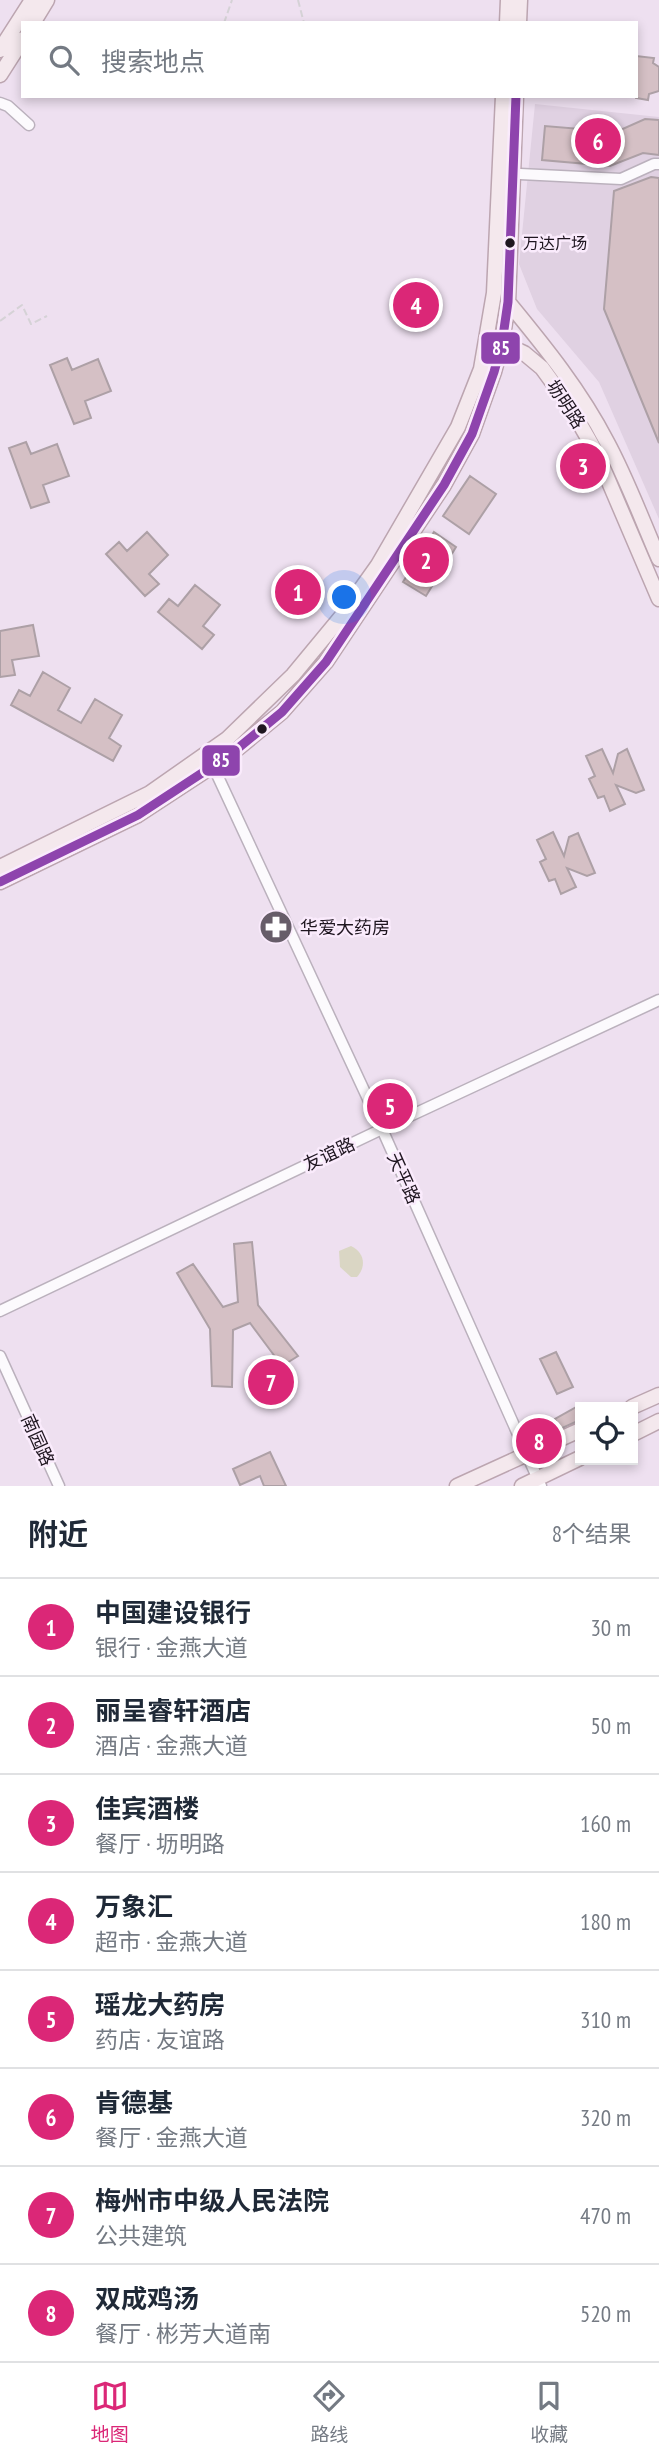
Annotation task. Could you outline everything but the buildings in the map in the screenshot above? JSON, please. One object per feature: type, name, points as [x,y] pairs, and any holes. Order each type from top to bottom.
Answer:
[{"type":"main road","points":[[0,50],[32,0]]},
{"type":"main road","points":[[34,21],[47,0]]},
{"type":"main road","points":[[507,21],[508,0]]},
{"type":"main road","points":[[519,21],[520,0]]},
{"type":"main road","points":[[0,75],[21,42]]},
{"type":"main road","points":[[0,867],[150,793],[227,739],[293,675],[341,617],[378,565],[458,427],[481,369],[494,292],[503,98]]},
{"type":"main road","points":[[0,883],[138,816],[213,766],[282,712],[326,662],[444,485],[472,434],[502,343],[508,302],[516,98]]},
{"type":"main road","name":"坜明路","points":[[508,302],[558,363],[587,407],[607,443],[659,559]]},
{"type":"main road","name":"坜明路","points":[[502,343],[524,353],[542,368],[569,405],[597,454],[659,599]]},
{"type":"main road","points":[[638,1404],[659,1395]]},
{"type":"main road","points":[[638,1432],[659,1421]]},
{"type":"main road","points":[[457,1486],[575,1432]]},
{"type":"main road","points":[[522,1486],[540,1482],[575,1461]]},
{"type":"street","points":[[0,103],[8,106],[29,125]]},
{"type":"street","points":[[520,174],[621,178],[659,164]]},
{"type":"street","name":"天平路","points":[[213,766],[382,1129],[540,1482]]},
{"type":"street","name":"友谊路","points":[[0,1311],[659,1000]]},
{"type":"street","name":"南园路","points":[[0,1356],[59,1486]]},
{"type":"path","points":[[225,21],[232,0]]},
{"type":"path","points":[[298,0],[303,21]]},
{"type":"path","points":[[0,321],[22,305],[31,324],[47,316]]},
{"type":"shaded area","name":"万达广场","points":[[535,104],[659,117],[659,519],[599,382],[537,309],[519,264]]},
{"type":"shaded area","points":[[351,1246],[359,1252],[363,1260],[357,1277],[351,1277],[340,1267],[339,1251]]},
{"type":"transit line","name":"85","points":[[0,882],[138,815],[231,754],[282,712],[326,662],[444,485],[472,434],[502,343],[508,302],[516,98]]},
{"type":"place","name":"肯德基","points":[[598,141]]},
{"type":"place","name":"万达广场","points":[[510,243]]},
{"type":"place","name":"万象汇","points":[[416,305]]},
{"type":"place","name":"佳宾酒楼","points":[[583,466]]},
{"type":"place","name":"丽呈睿轩酒店","points":[[426,560]]},
{"type":"place","name":"中国建设银行","points":[[298,592]]},
{"type":"place","name":"华爱大药房","points":[[276,927]]},
{"type":"place","name":"瑶龙大药房","points":[[390,1106]]},
{"type":"place","name":"梅州市中级人民法院","points":[[271,1382]]},
{"type":"place","name":"双成鸡汤","points":[[539,1441]]}]
